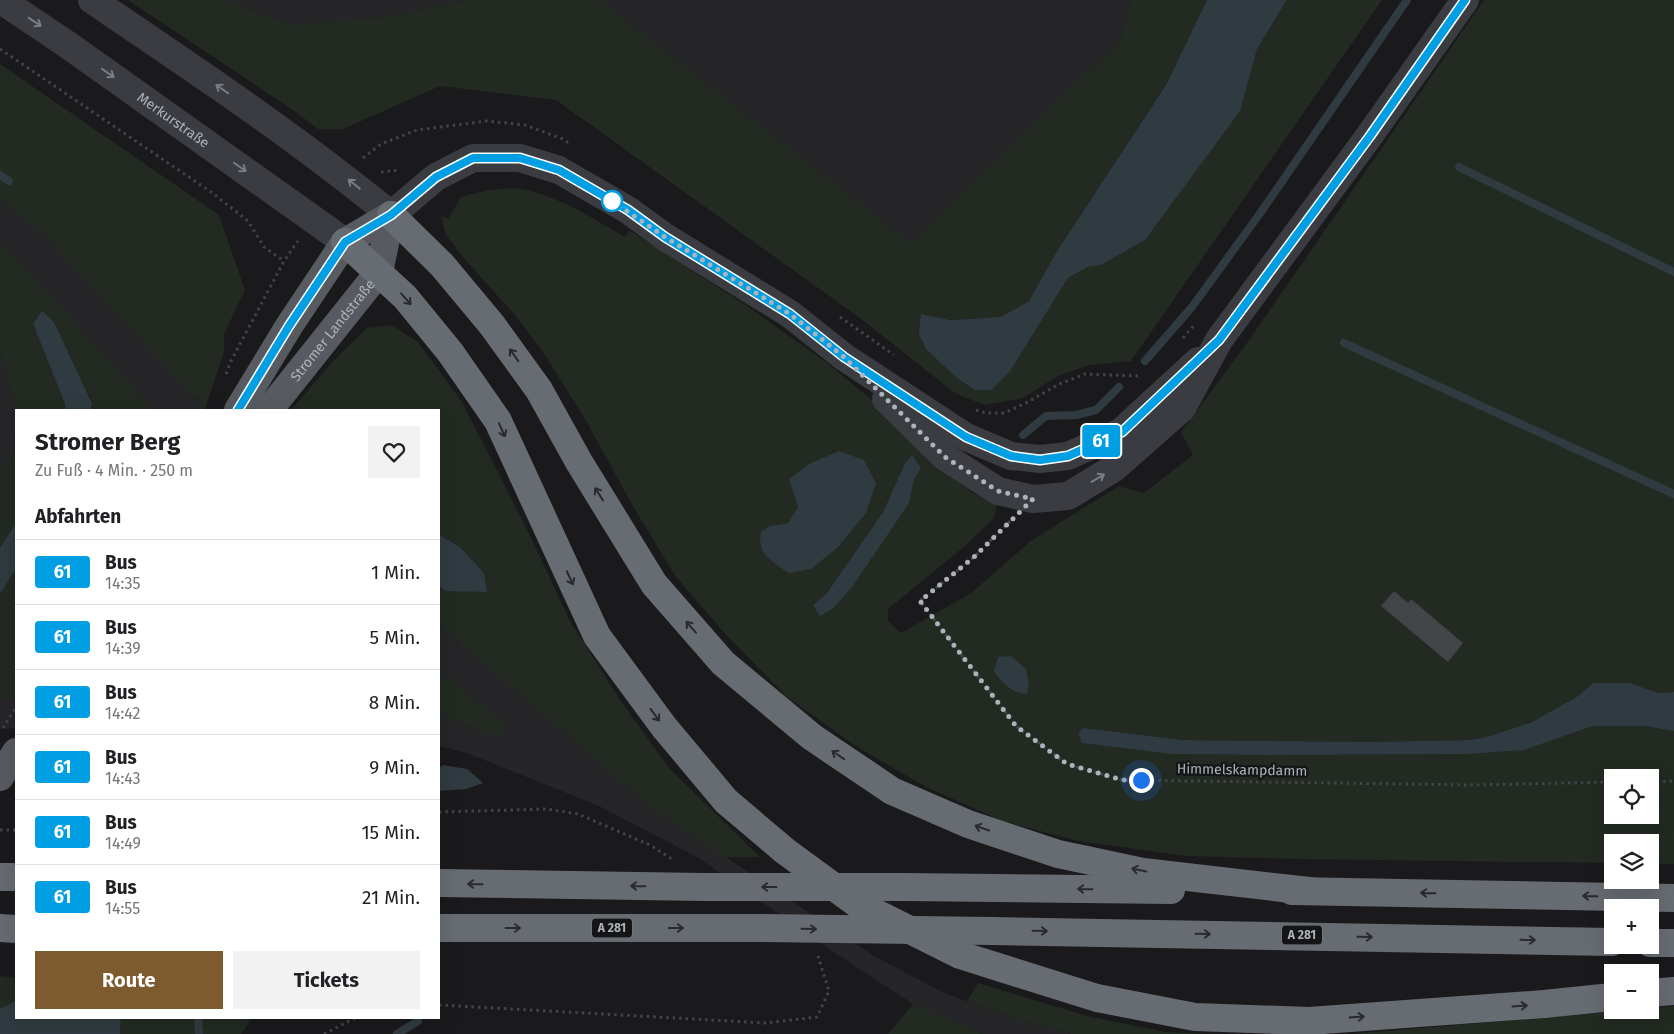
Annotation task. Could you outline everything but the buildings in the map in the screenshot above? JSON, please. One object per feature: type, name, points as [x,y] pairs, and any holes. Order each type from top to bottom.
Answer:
[{"type":"highway","points":[[391,215],[442,265],[492,325],[539,390],[579,462],[654,584],[723,663],[812,737],[892,791],[968,824],[1058,854],[1144,872],[1309,891]]},
{"type":"highway","points":[[345,242],[405,296],[450,352],[498,421],[597,636],[664,727],[726,801],[785,851],[856,903],[960,955],[1097,998],[1195,1017],[1309,1021],[1604,998]]},
{"type":"highway","points":[[0,877],[15,877]]},
{"type":"highway","points":[[440,883],[704,887],[1309,891],[1674,898]]},
{"type":"highway","points":[[0,928],[15,928]]},
{"type":"highway","name":"A 281","points":[[440,928],[992,930],[1604,942]]},
{"type":"highway","points":[[1659,942],[1674,943]]},
{"type":"highway","points":[[1659,992],[1674,991]]},
{"type":"main road","points":[[239,409],[294,319],[345,242],[391,215]]},
{"type":"main road","name":"Stromer Landstraße","points":[[270,409],[379,272],[391,215]]},
{"type":"main road","points":[[0,777],[15,754]]},
{"type":"street","name":"Merkurstraße","points":[[1,0],[68,45],[345,242]]},
{"type":"street","points":[[92,0],[295,139],[391,215],[436,177],[473,158],[520,158],[559,170],[628,210],[665,237],[790,314],[844,357],[966,437],[1011,456],[1040,460],[1068,456],[1122,432]]},
{"type":"street","points":[[844,357],[945,457],[998,491],[1033,499],[1068,496],[1114,468],[1182,408],[1219,340],[1370,136],[1465,0]]},
{"type":"street","points":[[1033,499],[1078,469],[1122,432],[1219,340]]},
{"type":"path","points":[[0,49],[211,192],[248,221],[264,247],[284,261],[231,361],[224,380]]},
{"type":"path","points":[[376,171],[391,172],[406,168],[426,186]]},
{"type":"path","name":"Himmelskampdamm","points":[[1033,499],[974,557],[920,601],[1016,726],[1067,764],[1122,780],[1472,785],[1604,782]]},
{"type":"path","points":[[0,733],[15,709]]},
{"type":"path","points":[[1659,782],[1674,781]]},
{"type":"path","points":[[440,812],[547,809],[578,814],[650,845],[671,858]]},
{"type":"path","points":[[0,830],[15,830]]},
{"type":"path","points":[[440,1005],[766,1023],[817,1017],[829,990],[824,975]]},
{"type":"path","points":[[324,1034],[353,1019]]},
{"type":"shaded area","points":[[128,0],[226,0],[293,25],[395,15],[464,0],[600,0],[911,243],[1120,40],[1130,0],[1207,0],[1166,85],[1057,251],[1029,301],[1001,317],[950,320],[921,314],[947,367],[958,379],[975,390],[1010,370],[1068,278],[1088,267],[1101,265],[1145,240],[1239,111],[1257,49],[1287,0],[1382,0],[1131,361],[1089,365],[1058,376],[1023,398],[985,405],[956,394],[860,318],[556,100],[440,86],[343,129],[318,129],[293,110]]},
{"type":"shaded area","points":[[226,0],[464,0],[395,15],[293,25]]},
{"type":"shaded area","points":[[600,0],[1130,0],[1120,40],[911,243]]},
{"type":"shaded area","points":[[1207,0],[1287,0],[1257,49],[1240,111],[1145,240],[1101,265],[1088,267],[1068,278],[1010,371],[991,390],[975,390],[958,379],[926,349],[919,334],[921,314],[950,320],[1001,317],[1029,301],[1057,251],[1166,85]]},
{"type":"shaded area","points":[[1484,0],[1674,0],[1674,692],[1659,693],[1630,683],[1593,683],[1578,696],[1532,722],[1487,737],[1469,740],[1372,742],[1184,740],[1083,728],[1172,754],[1269,755],[1469,754],[1523,750],[1593,726],[1644,726],[1674,731],[1674,864],[1659,864],[1659,834],[1604,834],[1604,863],[1186,856],[1078,841],[1002,821],[926,787],[857,747],[787,697],[728,637],[676,577],[634,508],[585,419],[543,352],[515,315],[446,235],[441,216],[448,219],[461,197],[491,190],[514,188],[535,192],[562,202],[625,237],[629,230],[747,306],[826,362],[901,424],[948,473],[973,493],[997,504],[994,518],[966,545],[888,609],[888,621],[901,633],[971,593],[1032,540],[1119,486],[1144,493],[1193,455],[1181,432],[1247,343]],"holes":[[[912,456],[921,468],[821,616],[813,605],[827,593],[883,512],[905,463]],[[799,507],[789,573],[770,526],[788,523]]]},
{"type":"shaded area","points":[[0,64],[219,215],[245,290],[224,334],[224,352],[205,409],[40,231],[0,200]]},
{"type":"shaded area","points":[[0,200],[40,231],[205,409],[153,409],[7,248],[0,243]]},
{"type":"shaded area","points":[[0,243],[7,248],[153,409],[91,409],[92,402],[54,322],[42,312],[33,324],[65,404],[65,409],[15,409],[0,353]]},
{"type":"shaded area","points":[[42,311],[54,322],[92,403],[91,409],[65,409],[65,404],[33,324]]},
{"type":"shaded area","points":[[392,325],[418,342],[462,402],[526,527],[570,621],[620,700],[670,769],[760,857],[725,857],[648,805],[440,626],[440,587],[445,591],[459,546],[440,536],[440,409],[292,409],[334,360],[367,328]]},
{"type":"shaded area","points":[[0,353],[15,409],[15,451],[0,473]]},
{"type":"shaded area","points":[[15,451],[15,525],[0,548],[0,473]]},
{"type":"shaded area","points":[[839,451],[864,460],[876,483],[866,513],[837,548],[811,569],[789,573],[763,552],[760,540],[761,532],[770,526],[788,523],[798,507],[789,479],[809,464]]},
{"type":"shaded area","points":[[912,455],[921,468],[914,480],[909,503],[852,587],[832,609],[820,616],[813,605],[827,593],[883,512],[905,463]]},
{"type":"shaded area","points":[[15,525],[15,570],[0,594],[0,548]]},
{"type":"shaded area","points":[[440,536],[459,546],[484,573],[487,592],[445,591],[440,587]]},
{"type":"shaded area","points":[[15,570],[15,696],[14,698],[0,699],[0,594]]},
{"type":"shaded area","points":[[440,626],[648,805],[872,955],[944,993],[1017,1019],[1071,1034],[982,1034],[939,1016],[913,1004],[847,961],[697,857],[599,806],[467,753],[440,746],[440,715],[496,737],[510,728],[440,671]]},
{"type":"shaded area","points":[[1011,656],[1026,669],[1029,684],[1027,694],[1016,692],[1008,687],[994,671],[998,657]]},
{"type":"shaded area","points":[[440,671],[510,728],[496,737],[440,715]]},
{"type":"shaded area","points":[[1593,683],[1630,683],[1659,693],[1674,692],[1674,731],[1644,726],[1593,726],[1524,750],[1469,754],[1172,754],[1082,743],[1078,734],[1083,728],[1184,740],[1372,742],[1469,740],[1487,737],[1532,722],[1578,696]]},
{"type":"shaded area","points":[[15,697],[15,728],[0,729],[0,699]]},
{"type":"shaded area","points":[[443,765],[467,769],[483,783],[466,789],[440,791],[440,767]]},
{"type":"shaded area","points":[[0,976],[15,978],[15,1002],[0,1009]]},
{"type":"shaded area","points":[[978,983],[1087,1016],[1166,1032],[1207,1034],[1071,1034],[1017,1019],[967,1001]]},
{"type":"shaded area","points":[[15,1002],[15,1019],[121,1019],[120,1034],[0,1034],[0,1009]]},
{"type":"shaded area","points":[[913,1004],[982,1034],[888,1034]]},
{"type":"shaded area","points":[[1674,1006],[1674,1034],[1351,1034],[1604,1012],[1604,1019],[1659,1019],[1659,1007]]},
{"type":"shaded area","points":[[121,1019],[249,1019],[250,1021],[241,1034],[120,1034]]},
{"type":"waterway","points":[[1145,361],[1192,307],[1261,212],[1407,0]]},
{"type":"waterway","points":[[1459,167],[1674,272]]},
{"type":"waterway","points":[[0,175],[9,181]]},
{"type":"waterway","points":[[1344,343],[1674,494]]},
{"type":"waterway","points":[[1023,435],[1046,416],[1076,415],[1096,410],[1119,387]]},
{"type":"waterway","points":[[198,1019],[199,1034]]},
{"type":"waterway","points":[[397,1034],[418,1021]]},
{"type":"bus line","name":"61","points":[[239,409],[289,326],[345,242],[391,215],[436,177],[473,158],[520,158],[559,170],[628,210],[710,266],[790,314],[844,357],[966,437],[1011,456],[1040,460],[1068,456],[1122,432],[1219,340],[1370,136],[1465,0]]},
{"type":"route","points":[[612,201],[710,266],[790,314],[844,357],[945,457],[998,491],[1033,499],[974,557],[920,601],[1016,726],[1067,764],[1122,780],[1141,780]]}]
